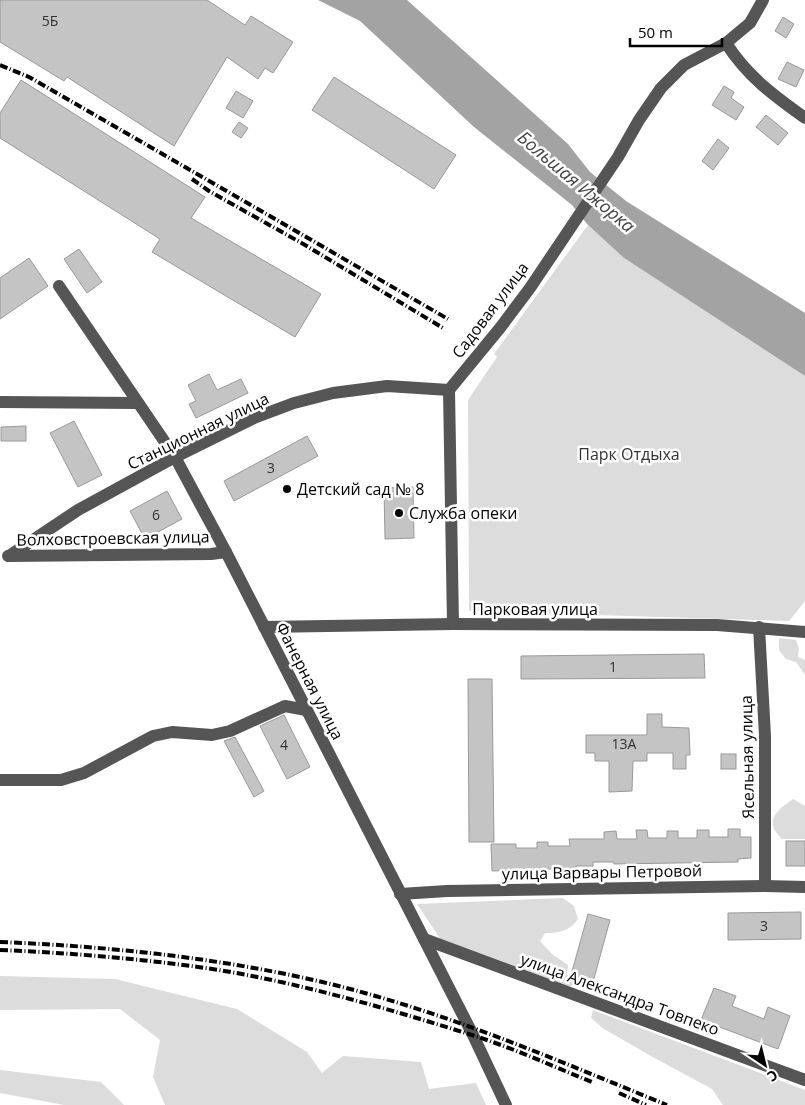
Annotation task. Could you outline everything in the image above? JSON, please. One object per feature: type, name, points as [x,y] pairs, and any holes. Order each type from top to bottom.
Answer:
[{"type":"street","points":[[763,0],[750,23],[726,43],[738,62],[755,80],[805,118]]},
{"type":"street","name":"Садовая улица","points":[[449,390],[530,288],[618,157],[639,120],[661,88],[684,66],[726,43]]},
{"type":"street","name":"Фанерная улица","points":[[59,286],[175,457],[226,552],[424,939],[506,1105]]},
{"type":"street","name":"Станционная улица","points":[[4,556],[78,510],[175,457],[254,418],[294,403],[333,393],[388,386],[449,390]]},
{"type":"street","points":[[449,390],[453,624]]},
{"type":"street","points":[[0,402],[138,403]]},
{"type":"street","name":"Волховстроевская улица","points":[[4,556],[211,554],[226,552]]},
{"type":"street","name":"Парковая улица","points":[[264,627],[453,624],[717,625],[805,632]]},
{"type":"street","name":"Ясельная улица","points":[[759,627],[764,736],[765,886]]},
{"type":"street","points":[[0,780],[61,780],[84,773],[153,736],[172,732],[212,735],[230,731],[285,706],[306,710]]},
{"type":"street","name":"улица Варвары Петровой","points":[[400,894],[448,891],[805,887]]},
{"type":"street","name":"улица Александра Товпеко","points":[[424,939],[805,1080]]},
{"type":"green space","name":"Парк Отдыха","points":[[588,225],[624,258],[805,376],[805,601],[789,621],[469,611],[468,400],[497,357],[494,354]]},
{"type":"green space","points":[[779,638],[796,640],[799,649],[798,657],[805,660],[805,675],[796,662],[786,659],[779,650]]},
{"type":"green space","points":[[793,799],[805,806],[805,839],[782,839],[773,827],[774,817],[777,812]]},
{"type":"green space","points":[[563,898],[574,906],[578,919],[564,930],[545,933],[540,941],[552,954],[568,965],[567,975],[577,979],[573,986],[565,986],[443,943],[417,904]]},
{"type":"green space","points":[[0,976],[115,979],[237,1009],[307,1052],[322,1073],[343,1056],[421,1062],[429,1089],[476,1083],[486,1105],[165,1105],[153,1077],[160,1040],[120,1009],[0,1010]]},
{"type":"green space","points":[[593,1010],[805,1090],[805,1105],[723,1105],[712,1089],[604,1029],[591,1018]]},
{"type":"green space","points":[[0,1070],[101,1082],[124,1105],[64,1105],[0,1093]]},
{"type":"water","name":"Большая Ижорка","points":[[318,0],[407,0],[568,144],[590,172],[626,201],[805,313],[805,376],[624,258],[588,225],[572,205],[474,127],[360,21]]},
{"type":"building","points":[[0,0],[207,0],[245,25],[251,16],[293,42],[273,73],[265,68],[258,79],[227,57],[174,146],[67,77],[64,81],[0,42]]},
{"type":"building","points":[[783,17],[794,24],[786,38],[775,31]]},
{"type":"building","points":[[787,62],[804,70],[796,87],[778,79]]},
{"type":"building","points":[[334,77],[456,155],[434,189],[312,110]]},
{"type":"building","points":[[21,80],[205,197],[191,218],[321,294],[295,337],[152,252],[160,239],[0,138],[0,113]]},
{"type":"building","points":[[724,86],[734,92],[731,98],[744,107],[736,120],[712,105]]},
{"type":"building","points":[[236,91],[253,101],[243,118],[226,108]]},
{"type":"building","points":[[766,115],[788,133],[778,145],[756,127]]},
{"type":"building","points":[[239,122],[248,128],[241,138],[232,132]]},
{"type":"building","points":[[718,139],[729,148],[713,170],[702,161]]},
{"type":"building","points":[[79,249],[102,282],[87,293],[64,259]]},
{"type":"building","points":[[29,258],[48,286],[0,319],[0,278]]},
{"type":"building","points":[[209,374],[217,390],[241,379],[248,393],[196,418],[189,404],[196,401],[188,385]]},
{"type":"building","points":[[74,421],[102,475],[78,487],[50,433]]},
{"type":"building","points":[[26,426],[26,441],[1,441],[1,427]]},
{"type":"building","points":[[307,436],[318,456],[234,501],[224,481]]},
{"type":"building","name":"Служба опеки","points":[[413,487],[414,538],[385,539],[384,488]]},
{"type":"building","points":[[167,491],[182,519],[145,539],[130,511]]},
{"type":"building","points":[[704,654],[705,678],[521,679],[521,656]]},
{"type":"building","points":[[468,679],[492,679],[494,842],[469,842]]},
{"type":"building","points":[[647,714],[662,714],[662,727],[689,728],[690,755],[686,755],[686,769],[673,769],[673,753],[647,753],[647,761],[633,761],[632,791],[609,792],[609,761],[595,761],[595,753],[586,753],[586,735],[647,735]]},
{"type":"building","points":[[284,715],[310,767],[287,779],[260,726]]},
{"type":"building","points":[[235,737],[264,791],[254,797],[224,741]]},
{"type":"building","points":[[721,754],[736,754],[736,769],[721,769]]},
{"type":"building","points":[[728,829],[740,829],[740,837],[751,837],[751,858],[738,859],[738,862],[614,864],[614,862],[593,862],[593,866],[576,866],[576,868],[492,871],[491,844],[516,844],[516,848],[537,848],[537,842],[548,842],[548,846],[570,846],[569,839],[604,839],[604,832],[616,831],[617,839],[637,839],[636,830],[647,830],[648,838],[667,838],[667,831],[678,831],[678,838],[697,838],[697,830],[709,830],[709,837],[728,837]]},
{"type":"building","points":[[786,841],[805,841],[805,866],[786,866]]},
{"type":"building","points":[[801,912],[801,939],[728,940],[728,913]]},
{"type":"building","points":[[588,914],[610,920],[593,982],[571,975]]},
{"type":"building","points":[[714,988],[736,996],[732,1006],[764,1019],[768,1007],[790,1016],[778,1049],[701,1020]]},
{"type":"railway","points":[[0,65],[29,77],[448,319]]},
{"type":"railway","points":[[192,179],[209,191],[305,245],[443,328]]},
{"type":"railway","points":[[0,942],[76,946],[151,953],[226,963],[347,988],[440,1016],[577,1068],[667,1105]]},
{"type":"railway","points":[[0,950],[164,963],[219,970],[283,982],[378,1007],[472,1035],[517,1051],[592,1082]]},
{"type":"railway","points":[[619,1093],[646,1105]]},
{"type":"place","name":"Детский сад № 8","points":[[287,489]]},
{"type":"place","name":"Служба опеки","points":[[399,513]]}]
